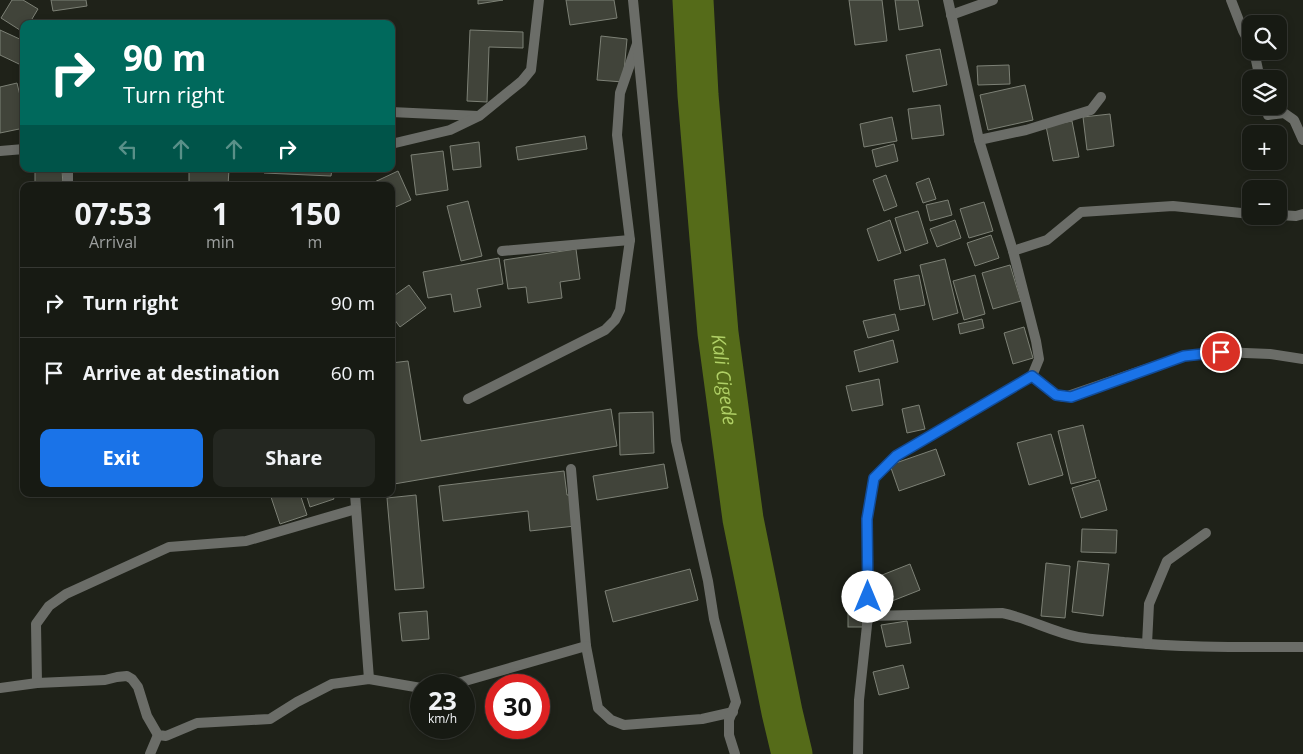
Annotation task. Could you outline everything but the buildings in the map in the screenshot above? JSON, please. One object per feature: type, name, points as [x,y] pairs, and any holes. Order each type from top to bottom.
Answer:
[{"type":"street","points":[[395,143],[450,130],[479,116],[522,82],[531,70],[539,0]]},
{"type":"street","points":[[633,0],[676,441],[708,581],[716,627],[736,702],[734,712],[729,720],[729,735],[735,754]]},
{"type":"street","points":[[858,754],[859,700],[868,616],[867,519],[874,478],[896,456],[1032,376],[1039,359],[1013,251],[979,140],[948,0]]},
{"type":"street","points":[[951,15],[993,0]]},
{"type":"street","points":[[1231,0],[1242,28]]},
{"type":"street","points":[[468,399],[606,330],[615,320],[620,310],[630,240],[617,135],[620,93],[637,44]]},
{"type":"street","points":[[979,140],[1026,130],[1091,110],[1101,98]]},
{"type":"street","points":[[395,112],[479,116]]},
{"type":"street","points":[[1287,115],[1294,120],[1303,140]]},
{"type":"street","points":[[0,151],[20,149]]},
{"type":"street","points":[[1013,251],[1047,240],[1082,212],[1173,206],[1242,213]]},
{"type":"street","points":[[1287,215],[1303,214]]},
{"type":"street","points":[[502,251],[630,240]]},
{"type":"street","points":[[1032,376],[1056,395],[1065,397],[1184,356],[1221,352],[1270,354],[1303,359]]},
{"type":"street","points":[[570,469],[586,646],[598,708],[611,720],[624,725],[702,719],[734,712]]},
{"type":"street","points":[[355,497],[369,679]]},
{"type":"street","points":[[38,683],[36,624],[49,606],[66,594],[169,547],[246,541],[356,510]]},
{"type":"street","points":[[1148,644],[1149,604],[1167,561],[1206,532]]},
{"type":"street","points":[[868,616],[1002,613],[1020,616],[1060,633],[1080,637],[1148,644],[1303,647]]},
{"type":"street","points":[[475,678],[586,646]]},
{"type":"street","points":[[0,688],[38,683],[105,680],[117,676],[127,676],[138,687],[147,716],[158,736]]},
{"type":"street","points":[[158,736],[166,736],[197,723],[270,719],[297,702],[332,684],[369,679],[410,686]]},
{"type":"street","points":[[150,754],[158,736]]},
{"type":"waterway","name":"Kali Cigede","points":[[693,0],[698,95],[718,333],[743,519],[792,754]]},
{"type":"route","points":[[868,597],[867,519],[874,478],[896,456],[1032,376],[1056,395],[1071,397],[1184,356],[1221,352]]}]
